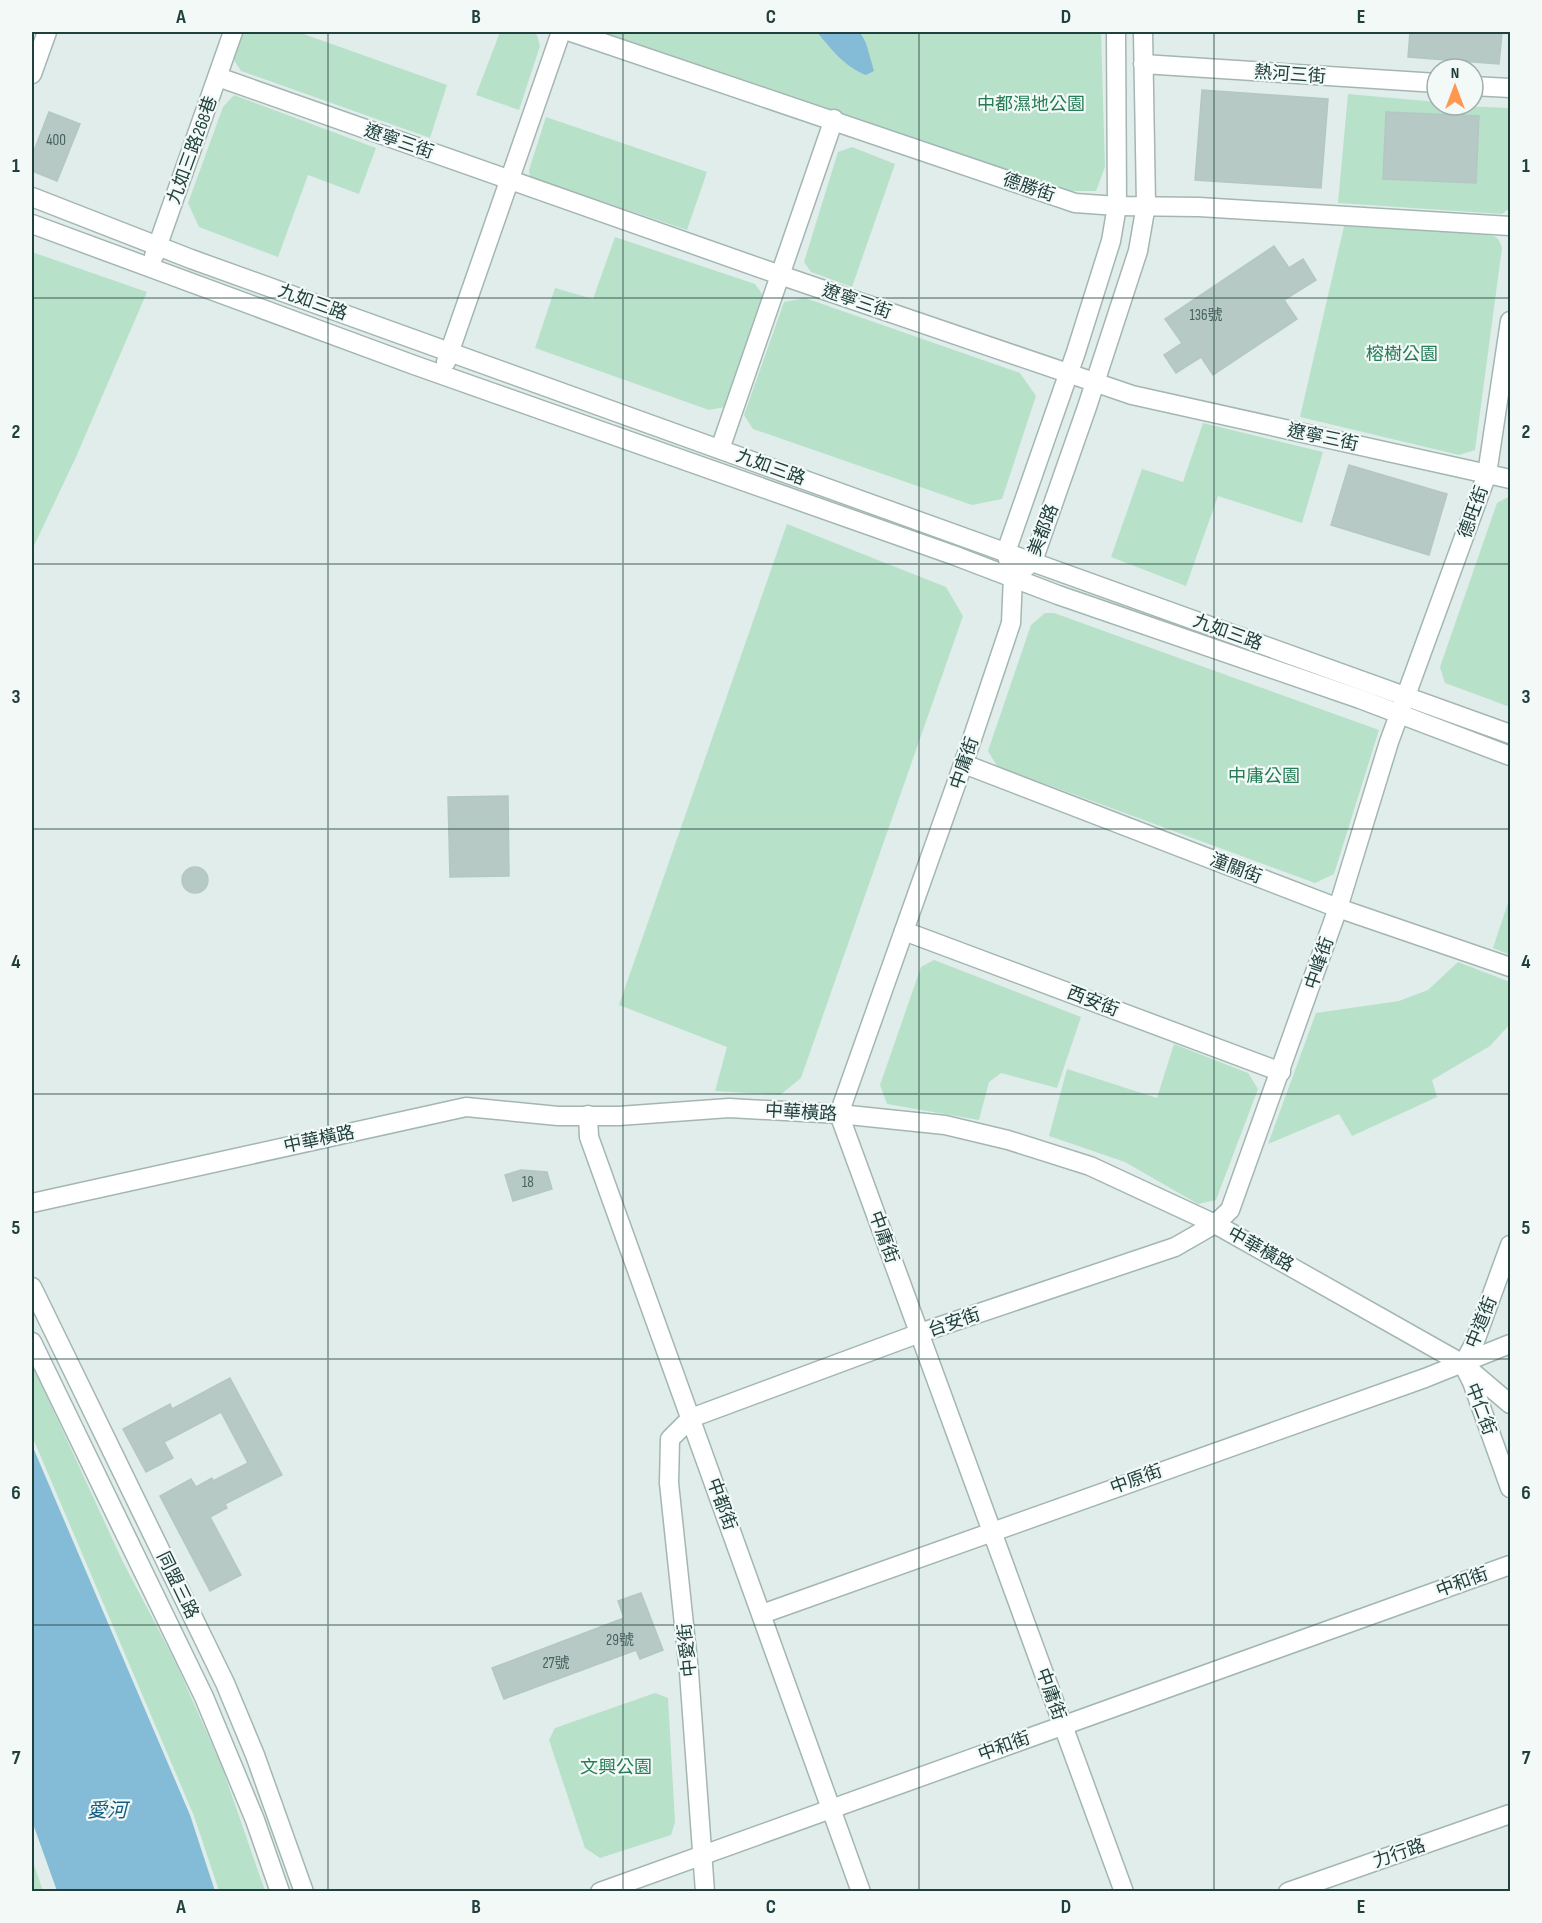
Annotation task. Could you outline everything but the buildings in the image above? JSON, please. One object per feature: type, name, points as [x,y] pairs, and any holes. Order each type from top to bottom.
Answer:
[{"type":"street","points":[[32,74],[47,32]]},
{"type":"street","name":"九如三路268巷","points":[[149,269],[233,32]]},
{"type":"street","points":[[441,375],[561,32]]},
{"type":"street","name":"德勝街","points":[[571,32],[1075,202],[1510,226]]},
{"type":"street","name":"美都路","points":[[1116,32],[1117,206],[1111,242],[1006,552],[1013,578],[1033,561],[1138,251],[1146,206],[1143,32]]},
{"type":"street","name":"熱河三街","points":[[1143,64],[1425,82]]},
{"type":"street","name":"遼寧三街","points":[[218,77],[780,275],[1095,382],[1171,404],[1510,479]]},
{"type":"street","points":[[1485,87],[1510,88]]},
{"type":"street","points":[[720,449],[834,119]]},
{"type":"street","name":"九如三路","points":[[32,198],[157,246],[1510,734]]},
{"type":"street","name":"九如三路","points":[[32,224],[441,375],[1399,714],[1510,756]]},
{"type":"street","name":"德旺街","points":[[1406,695],[1487,474],[1510,321]]},
{"type":"street","name":"中庸街","points":[[1013,578],[1011,623],[964,764],[840,1114],[1124,1892]]},
{"type":"street","name":"中峰街","points":[[1215,1224],[1230,1210],[1235,1200],[1338,908],[1406,695]]},
{"type":"street","name":"潼關街","points":[[964,764],[1338,908],[1510,967]]},
{"type":"street","name":"西安街","points":[[904,931],[1281,1072]]},
{"type":"street","name":"中華橫路","points":[[32,1203],[466,1107],[558,1116],[729,1108],[840,1114],[945,1125],[1008,1140],[1090,1166],[1215,1224],[1463,1364],[1510,1404]]},
{"type":"street","name":"中都街","points":[[588,1115],[589,1137],[861,1892]]},
{"type":"street","name":"台安街","points":[[691,1418],[920,1333],[1175,1247],[1215,1224]]},
{"type":"street","name":"中道街","points":[[1463,1364],[1474,1344],[1510,1245]]},
{"type":"street","name":"同盟三路","points":[[32,1287],[225,1683],[255,1755],[304,1892]]},
{"type":"street","name":"同盟三路","points":[[32,1341],[204,1697],[255,1820],[280,1892]]},
{"type":"street","name":"中原街","points":[[762,1614],[1463,1364],[1510,1344]]},
{"type":"street","name":"中仁街","points":[[1463,1364],[1472,1382],[1510,1488]]},
{"type":"street","name":"中愛街","points":[[691,1418],[670,1439],[667,1448],[690,1672],[705,1892]]},
{"type":"street","name":"中和街","points":[[600,1892],[1510,1565]]},
{"type":"street","name":"力行路","points":[[1288,1892],[1510,1814]]},
{"type":"green space","points":[[241,32],[298,32],[447,85],[430,138],[241,71],[234,60]]},
{"type":"green space","points":[[500,32],[530,32],[537,35],[540,46],[519,110],[476,95]]},
{"type":"green space","name":"中都濕地公園","points":[[571,32],[1101,32],[1105,167],[1096,191],[1066,191]]},
{"type":"green space","points":[[1348,94],[1425,101],[1425,117],[1485,117],[1485,107],[1510,108],[1510,208],[1502,214],[1338,203]]},
{"type":"green space","points":[[234,95],[376,148],[359,194],[308,175],[278,257],[199,227],[188,203],[223,107]]},
{"type":"green space","points":[[546,117],[707,172],[687,230],[530,177],[529,170]]},
{"type":"green space","points":[[852,147],[895,164],[852,287],[811,272],[804,262],[838,152]]},
{"type":"green space","name":"榕樹公園","points":[[1345,222],[1490,235],[1500,242],[1502,248],[1475,450],[1459,455],[1300,417]]},
{"type":"green space","points":[[615,237],[755,284],[765,298],[725,407],[709,410],[535,348],[555,288],[593,299]]},
{"type":"green space","points":[[32,252],[147,292],[76,457],[32,550]]},
{"type":"green space","points":[[805,298],[1020,373],[1036,396],[1002,499],[972,505],[753,429],[744,415],[784,302]]},
{"type":"green space","points":[[1203,423],[1323,452],[1302,523],[1218,496],[1186,586],[1111,557],[1142,469],[1183,482]]},
{"type":"green space","points":[[1510,496],[1510,707],[1445,683],[1440,667],[1497,503]]},
{"type":"green space","points":[[787,524],[946,587],[963,616],[801,1078],[780,1095],[715,1091],[727,1047],[619,1005]]},
{"type":"green space","name":"中庸公園","points":[[1045,613],[1054,613],[1379,730],[1334,874],[1315,883],[997,766],[988,751],[1031,625]]},
{"type":"green space","points":[[1510,897],[1510,955],[1493,948]]},
{"type":"green space","points":[[934,960],[1081,1017],[1057,1088],[1001,1073],[989,1082],[979,1120],[887,1104],[880,1085],[921,967]]},
{"type":"green space","points":[[1458,962],[1510,982],[1510,1024],[1490,1046],[1432,1080],[1437,1097],[1352,1136],[1339,1114],[1268,1144],[1316,1013],[1399,1001],[1428,990]]},
{"type":"green space","points":[[1174,1044],[1248,1073],[1258,1089],[1216,1200],[1198,1204],[1125,1162],[1049,1136],[1067,1069],[1157,1098]]},
{"type":"green space","points":[[32,1364],[123,1562],[176,1663],[222,1767],[265,1891],[219,1891],[194,1816],[32,1436]]},
{"type":"green space","name":"文興公園","points":[[655,1693],[668,1698],[675,1822],[671,1835],[600,1858],[585,1848],[549,1740],[555,1728]]},
{"type":"green space","points":[[32,1859],[43,1891],[32,1891]]},
{"type":"water","points":[[817,32],[860,32],[866,43],[874,71],[866,75],[858,72],[839,57]]},
{"type":"water","name":"愛河","points":[[32,1445],[190,1815],[215,1891],[57,1891],[32,1821]]}]
